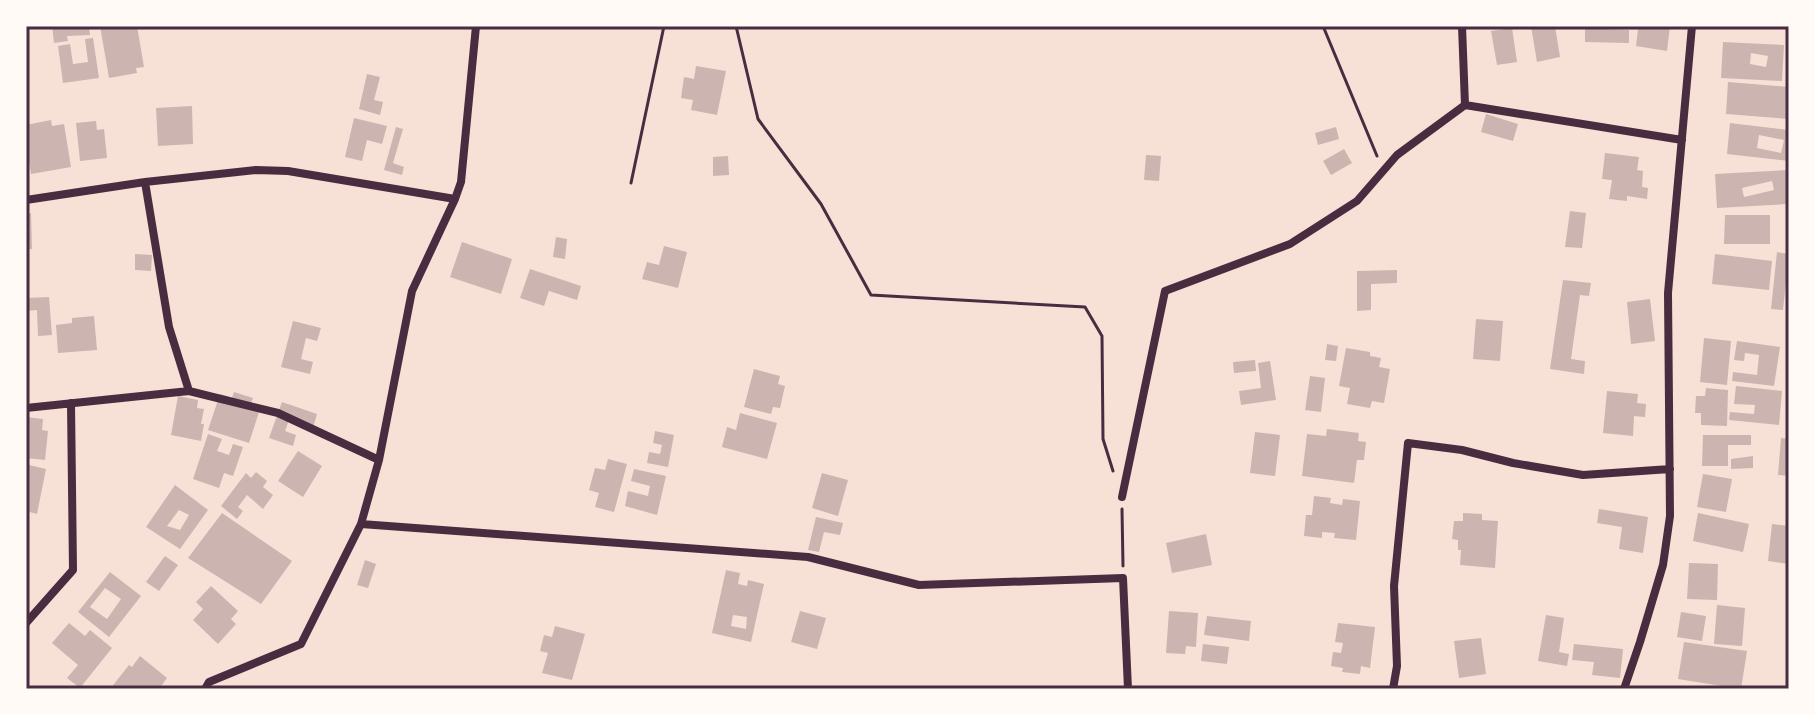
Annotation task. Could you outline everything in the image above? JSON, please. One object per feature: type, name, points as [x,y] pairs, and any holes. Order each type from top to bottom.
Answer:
[{"type":"street","points":[[205,689],[209,682],[301,644],[361,524],[379,460],[412,291],[461,182],[476,26]]},
{"type":"street","points":[[1462,26],[1465,105]]},
{"type":"street","points":[[1624,689],[1663,565],[1670,516],[1668,293],[1692,26]]},
{"type":"street","points":[[1122,497],[1165,291],[1290,244],[1357,201],[1397,155],[1465,105],[1682,140]]},
{"type":"street","points":[[26,200],[145,182],[256,170],[288,171],[455,199]]},
{"type":"street","points":[[145,182],[169,327],[189,391]]},
{"type":"street","points":[[26,408],[189,391],[278,413],[379,460]]},
{"type":"street","points":[[26,623],[73,570],[71,403]]},
{"type":"street","points":[[1393,689],[1397,666],[1394,586],[1408,443],[1462,450],[1513,463],[1583,475],[1670,469]]},
{"type":"street","points":[[361,524],[808,557],[919,585],[1123,578],[1128,689]]},
{"type":"path","points":[[631,183],[664,26]]},
{"type":"path","points":[[736,26],[758,119],[821,204],[871,295],[1085,307],[1102,336],[1103,439],[1122,497],[1123,578]]},
{"type":"path","points":[[1323,26],[1383,170]]},
{"type":"building","points":[[52,26],[89,26],[90,35],[67,36],[68,41],[54,43]]},
{"type":"building","points":[[100,26],[137,26],[144,67],[136,68],[137,73],[109,78]]},
{"type":"building","points":[[1531,26],[1555,26],[1560,57],[1537,62]]},
{"type":"building","points":[[1585,26],[1629,30],[1629,43],[1585,42]]},
{"type":"building","points":[[1635,26],[1670,26],[1667,51],[1636,46],[1638,29]]},
{"type":"building","points":[[1512,28],[1517,62],[1497,65],[1491,31]]},
{"type":"building","points":[[93,38],[99,78],[63,83],[58,46],[70,44],[73,64],[88,62],[85,39]]},
{"type":"building","points":[[1723,42],[1784,45],[1782,81],[1721,78]],"holes":[[[1751,53],[1768,56],[1766,67],[1750,64]]]},
{"type":"building","points":[[696,66],[726,71],[717,115],[691,110],[693,100],[681,98],[684,77],[694,79]]},
{"type":"building","points":[[367,74],[380,77],[374,100],[383,102],[380,115],[359,109]]},
{"type":"building","points":[[1728,82],[1789,87],[1789,119],[1726,114]]},
{"type":"building","points":[[192,106],[193,144],[158,146],[156,108]]},
{"type":"building","points":[[1486,114],[1518,124],[1513,141],[1481,132]]},
{"type":"building","points":[[354,118],[387,126],[382,144],[367,140],[362,161],[345,157]]},
{"type":"building","points":[[51,120],[52,126],[64,124],[71,167],[31,174],[26,125]]},
{"type":"building","points":[[96,121],[97,130],[104,129],[107,158],[80,161],[76,123]]},
{"type":"building","points":[[1730,123],[1789,130],[1789,161],[1727,154]],"holes":[[[1759,135],[1784,140],[1781,153],[1757,148]]]},
{"type":"building","points":[[396,127],[403,129],[393,163],[404,167],[402,175],[384,170]]},
{"type":"building","points":[[1336,127],[1339,139],[1318,145],[1315,133]]},
{"type":"building","points":[[1344,149],[1352,163],[1331,175],[1323,161]]},
{"type":"building","points":[[1605,153],[1639,157],[1637,170],[1643,171],[1642,187],[1648,188],[1647,199],[1627,196],[1627,201],[1609,199],[1612,180],[1602,179]]},
{"type":"building","points":[[1146,155],[1161,156],[1159,181],[1144,180]]},
{"type":"building","points":[[728,156],[729,175],[713,176],[713,157]]},
{"type":"building","points":[[1787,170],[1788,204],[1717,208],[1715,174]],"holes":[[[1772,181],[1774,190],[1744,197],[1742,188]]]},
{"type":"building","points":[[1570,211],[1586,213],[1582,248],[1565,247]]},
{"type":"building","points":[[31,213],[32,249],[26,249],[26,214]]},
{"type":"building","points":[[1725,215],[1770,215],[1770,244],[1724,244]]},
{"type":"building","points":[[556,237],[567,239],[565,259],[553,257]]},
{"type":"building","points":[[462,242],[512,259],[501,294],[450,277]]},
{"type":"building","points":[[664,246],[687,252],[678,288],[642,279],[647,262],[659,265]]},
{"type":"building","points":[[1777,252],[1789,254],[1783,310],[1771,309]]},
{"type":"building","points":[[135,254],[152,255],[151,271],[135,270]]},
{"type":"building","points":[[1715,254],[1772,261],[1769,290],[1712,284]]},
{"type":"building","points":[[530,269],[581,286],[577,300],[549,291],[544,306],[520,298]]},
{"type":"building","points":[[1397,270],[1397,283],[1371,284],[1371,310],[1357,311],[1357,271]]},
{"type":"building","points":[[1563,280],[1591,283],[1589,296],[1580,295],[1571,359],[1585,361],[1584,374],[1550,369]]},
{"type":"building","points":[[49,297],[52,335],[38,336],[37,310],[26,311],[26,298]]},
{"type":"building","points":[[1650,299],[1655,341],[1631,344],[1627,302]]},
{"type":"building","points":[[94,316],[97,350],[58,353],[56,325],[72,323],[72,318]]},
{"type":"building","points":[[1476,319],[1503,321],[1500,361],[1473,359]]},
{"type":"building","points":[[293,321],[321,328],[317,341],[306,338],[301,359],[313,362],[310,374],[281,367]]},
{"type":"building","points":[[1704,338],[1731,341],[1727,385],[1700,382]]},
{"type":"building","points":[[1737,341],[1780,347],[1774,386],[1732,381],[1733,372],[1757,375],[1759,355],[1745,353],[1744,361],[1734,360]]},
{"type":"building","points":[[1327,344],[1338,346],[1336,361],[1325,360]]},
{"type":"building","points":[[1346,348],[1370,352],[1370,356],[1381,358],[1379,367],[1390,369],[1384,403],[1372,401],[1370,408],[1347,404],[1350,388],[1339,386]]},
{"type":"building","points":[[1255,360],[1256,371],[1234,373],[1233,362]]},
{"type":"building","points":[[1270,361],[1276,400],[1241,405],[1239,391],[1261,388],[1258,363]]},
{"type":"building","points":[[754,369],[780,376],[778,384],[785,386],[780,408],[773,407],[771,414],[744,407]]},
{"type":"building","points":[[1310,376],[1325,378],[1321,412],[1305,410]]},
{"type":"building","points":[[1736,386],[1782,391],[1779,425],[1729,420],[1730,412],[1754,414],[1755,405],[1734,404]]},
{"type":"building","points":[[1706,388],[1728,390],[1727,426],[1701,425],[1701,413],[1695,413],[1696,396],[1705,396]]},
{"type":"building","points":[[1607,391],[1638,394],[1637,403],[1646,404],[1645,417],[1634,416],[1633,436],[1603,433]]},
{"type":"building","points":[[234,392],[253,398],[251,403],[261,406],[249,443],[208,430],[220,394],[232,398]]},
{"type":"building","points":[[178,396],[198,400],[197,408],[204,409],[201,441],[171,435]]},
{"type":"building","points":[[282,402],[317,414],[313,428],[289,420],[285,431],[296,435],[293,446],[269,438]]},
{"type":"building","points":[[740,413],[777,423],[767,459],[722,447],[727,427],[736,430]]},
{"type":"building","points":[[26,417],[43,419],[42,430],[48,431],[45,460],[26,458]]},
{"type":"building","points":[[1327,429],[1359,433],[1358,441],[1366,442],[1364,460],[1357,460],[1354,483],[1302,476],[1307,434],[1326,436]]},
{"type":"building","points":[[655,431],[674,435],[668,467],[647,463],[649,452],[660,454],[662,445],[653,443]]},
{"type":"building","points":[[1255,432],[1280,435],[1275,476],[1250,473]]},
{"type":"building","points":[[208,434],[222,439],[217,451],[229,455],[233,444],[243,447],[233,476],[224,473],[219,488],[193,479]]},
{"type":"building","points":[[1703,435],[1751,435],[1751,445],[1728,445],[1728,466],[1702,466]]},
{"type":"building","points":[[1781,438],[1789,439],[1789,476],[1778,475]]},
{"type":"building","points":[[298,451],[322,466],[303,497],[278,481]]},
{"type":"building","points":[[1753,456],[1753,468],[1731,469],[1731,459]]},
{"type":"building","points":[[608,459],[627,464],[614,512],[595,507],[599,493],[589,490],[595,468],[605,470]]},
{"type":"building","points":[[29,465],[46,469],[37,514],[26,511]]},
{"type":"building","points":[[634,469],[666,476],[657,515],[625,506],[628,491],[648,496],[650,486],[631,481]]},
{"type":"building","points":[[256,472],[267,481],[263,487],[273,495],[263,509],[247,495],[238,507],[243,511],[237,519],[221,506],[246,473],[251,478]]},
{"type":"building","points":[[822,473],[848,480],[838,516],[812,508]]},
{"type":"building","points":[[1703,474],[1732,479],[1726,512],[1697,507]]},
{"type":"building","points":[[175,485],[208,510],[180,549],[146,527]],"holes":[[[179,510],[189,515],[180,530],[167,526]]]},
{"type":"building","points":[[1314,496],[1331,498],[1330,503],[1342,505],[1343,499],[1360,501],[1356,540],[1334,538],[1335,533],[1322,532],[1322,538],[1304,536],[1306,515],[1312,515]]},
{"type":"building","points":[[1599,509],[1648,517],[1643,553],[1619,549],[1622,527],[1597,523]]},
{"type":"building","points":[[222,513],[292,561],[261,604],[188,558]]},
{"type":"building","points":[[1463,513],[1482,514],[1482,520],[1498,521],[1495,568],[1460,565],[1458,540],[1452,539],[1454,521],[1463,521]]},
{"type":"building","points":[[1698,513],[1749,524],[1743,552],[1693,541]]},
{"type":"building","points":[[816,517],[843,523],[840,535],[824,532],[819,552],[808,550]]},
{"type":"building","points":[[1772,524],[1789,526],[1789,564],[1768,561]]},
{"type":"building","points":[[1206,534],[1212,565],[1172,573],[1166,543]]},
{"type":"building","points":[[165,556],[178,565],[159,591],[146,582]]},
{"type":"building","points":[[365,560],[376,564],[368,588],[357,585]]},
{"type":"building","points":[[1689,563],[1718,564],[1717,600],[1687,599]]},
{"type":"building","points":[[726,570],[740,573],[738,584],[747,586],[748,580],[764,584],[751,642],[712,633]],"holes":[[[733,615],[747,617],[746,629],[731,626]]]},
{"type":"building","points":[[110,572],[141,596],[109,637],[78,612]],"holes":[[[105,588],[121,599],[107,619],[90,607]]]},
{"type":"building","points":[[211,586],[238,611],[231,619],[236,624],[218,644],[193,620],[203,609],[196,602]]},
{"type":"building","points":[[1717,605],[1745,608],[1742,646],[1714,644]]},
{"type":"building","points":[[800,611],[826,618],[817,649],[791,642]]},
{"type":"building","points":[[1169,611],[1198,613],[1196,647],[1186,646],[1185,654],[1166,653]]},
{"type":"building","points":[[1681,612],[1706,616],[1702,641],[1677,637]]},
{"type":"building","points":[[1546,615],[1564,618],[1559,652],[1569,654],[1567,666],[1538,661]]},
{"type":"building","points":[[1207,616],[1251,621],[1249,641],[1204,635]]},
{"type":"building","points":[[69,623],[85,636],[90,630],[112,648],[80,688],[67,678],[78,665],[52,643]]},
{"type":"building","points":[[1338,623],[1375,627],[1370,668],[1361,666],[1360,674],[1342,672],[1343,668],[1331,666],[1333,652],[1341,653],[1343,643],[1335,642]]},
{"type":"building","points":[[555,626],[585,634],[572,680],[542,673],[548,653],[540,651],[544,635],[552,637]]},
{"type":"building","points":[[1481,638],[1486,674],[1459,678],[1454,641]]},
{"type":"building","points":[[1684,642],[1747,651],[1741,689],[1678,679]]},
{"type":"building","points":[[1203,644],[1229,647],[1227,664],[1201,661]]},
{"type":"building","points":[[1574,644],[1623,649],[1620,678],[1592,675],[1594,662],[1572,660]]},
{"type":"building","points":[[140,656],[167,678],[159,689],[110,689],[129,665],[132,667]]}]
